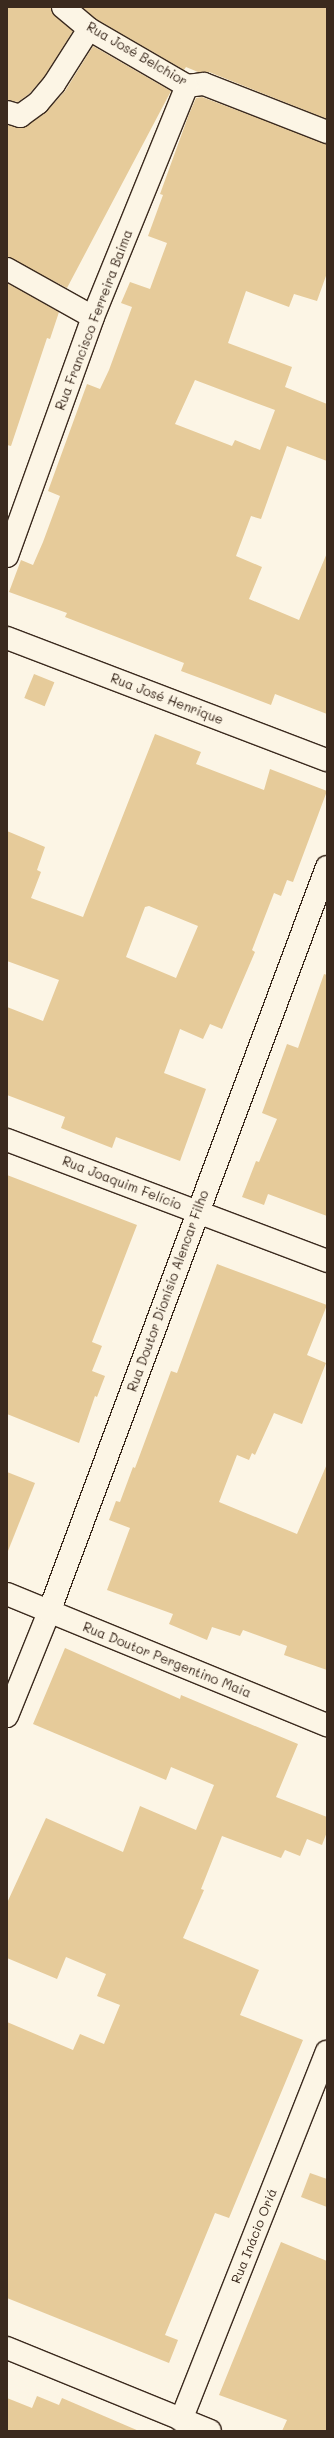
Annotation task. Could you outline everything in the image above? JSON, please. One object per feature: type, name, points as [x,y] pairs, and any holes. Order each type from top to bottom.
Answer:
[{"type":"street","name":"Rua José Belchior","points":[[63,7],[89,29],[187,86],[204,84],[327,132]]},
{"type":"street","points":[[7,112],[20,116],[38,103],[54,84],[89,29]]},
{"type":"street","name":"Rua Francisco Ferreira Baima","points":[[7,556],[93,317],[187,86]]},
{"type":"street","points":[[7,269],[93,317]]},
{"type":"street","name":"Rua José Henrique","points":[[7,638],[327,760]]},
{"type":"street","name":"Rua Doutor Dionísio Alencar Filho","points":[[7,1716],[49,1612],[197,1211],[327,867]]},
{"type":"street","name":"Rua Joaquim Felício","points":[[7,1140],[197,1211],[327,1262]]},
{"type":"street","name":"Rua Doutor Pergentino Maia","points":[[7,1594],[327,1725]]},
{"type":"street","name":"Rua Inácio Oriá","points":[[181,2420],[327,2052]]},
{"type":"street","points":[[7,2348],[210,2431]]},
{"type":"building","points":[[7,7],[51,7],[55,16],[73,31],[44,77],[29,94],[18,102],[7,100]]},
{"type":"building","points":[[82,7],[327,7],[327,119],[209,72],[198,72],[186,67],[184,70],[96,19]]},
{"type":"building","points":[[93,46],[171,91],[67,288],[7,257],[7,125],[22,128],[45,113],[65,91]]},
{"type":"building","points":[[202,97],[327,144],[327,273],[317,301],[294,294],[289,307],[246,291],[228,343],[292,367],[285,387],[327,404],[327,461],[287,446],[261,519],[251,516],[236,556],[262,567],[249,599],[299,620],[327,553],[327,714],[275,694],[271,705],[181,671],[184,663],[65,617],[67,613],[9,592],[21,560],[33,565],[43,542],[60,496],[48,491],[87,384],[100,389],[109,370],[132,307],[121,303],[130,282],[150,289],[167,243],[148,236],[163,195],[160,194],[196,98]],"holes":[[[195,380],[275,410],[260,450],[235,440],[232,446],[175,424]]]},
{"type":"building","points":[[7,283],[59,312],[50,339],[47,338],[11,446],[7,445]]},
{"type":"building","points":[[34,674],[54,682],[45,706],[24,698]]},
{"type":"building","points":[[155,734],[201,752],[196,764],[264,790],[270,769],[327,791],[293,882],[287,880],[281,896],[274,893],[252,950],[255,952],[222,1029],[210,1024],[203,1039],[180,1029],[164,1073],[206,1089],[180,1161],[116,1137],[112,1148],[61,1128],[65,1117],[7,1095],[7,1007],[43,1021],[59,980],[7,961],[7,831],[45,847],[37,870],[41,872],[31,898],[83,917]],"holes":[[[149,906],[198,926],[176,978],[126,957],[145,907]]]},
{"type":"building","points":[[324,974],[327,975],[327,1216],[268,1194],[264,1205],[242,1197],[256,1161],[259,1162],[277,1119],[262,1113],[287,1044],[298,1048]]},
{"type":"building","points":[[7,1175],[137,1225],[92,1342],[102,1346],[92,1371],[105,1376],[97,1397],[95,1396],[79,1443],[7,1414]]},
{"type":"building","points":[[217,1264],[327,1305],[307,1355],[326,1363],[302,1424],[274,1413],[255,1455],[252,1453],[249,1460],[237,1455],[219,1502],[297,1534],[327,1464],[327,1670],[284,1655],[287,1646],[243,1630],[240,1636],[212,1627],[207,1640],[169,1624],[173,1614],[107,1590],[130,1528],[109,1520],[116,1501],[120,1502],[133,1467],[135,1468],[171,1371],[177,1373]]},
{"type":"building","points":[[7,1472],[35,1483],[8,1551],[7,1551]]},
{"type":"building","points":[[65,1648],[180,1699],[181,1695],[298,1744],[276,1797],[327,1817],[327,1832],[322,1845],[307,1839],[300,1856],[285,1850],[281,1858],[222,1836],[201,1889],[204,1890],[183,1938],[259,1970],[240,2015],[303,2040],[229,2218],[215,2213],[165,2335],[178,2340],[169,2363],[7,2298],[7,2022],[73,2050],[80,2034],[104,2044],[120,2005],[97,1996],[106,1974],[66,1957],[57,1979],[7,1958],[7,1903],[46,1818],[123,1852],[140,1806],[196,1830],[214,1785],[171,1767],[166,1780],[33,1724]]},
{"type":"building","points":[[310,2173],[327,2179],[327,2207],[301,2197]]},
{"type":"building","points":[[281,2242],[327,2261],[327,2431],[282,2431],[287,2420],[219,2395]]},
{"type":"building","points":[[37,2396],[59,2405],[62,2398],[139,2431],[7,2431],[7,2398],[32,2408]]}]
